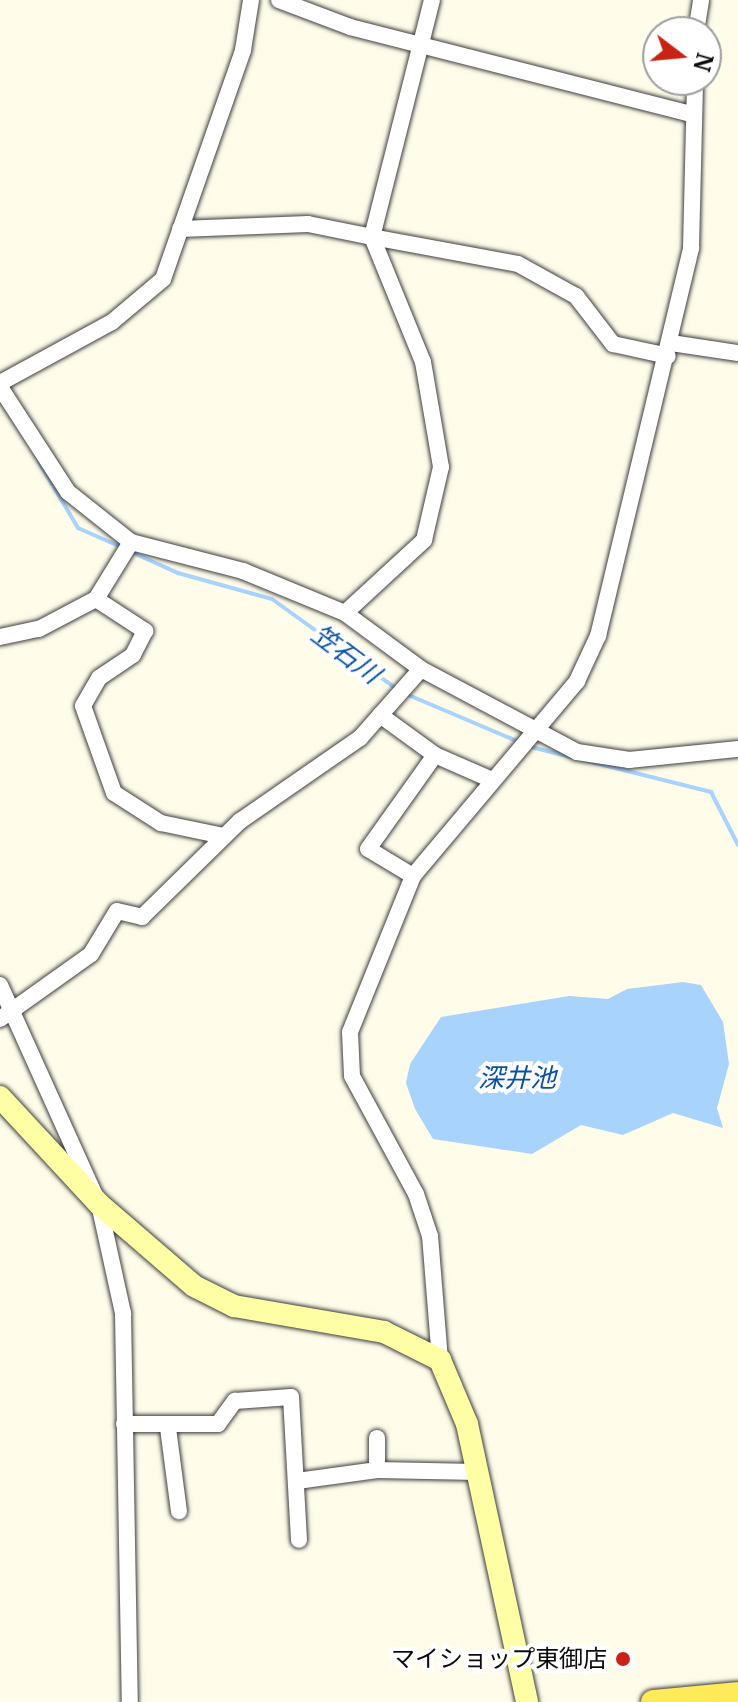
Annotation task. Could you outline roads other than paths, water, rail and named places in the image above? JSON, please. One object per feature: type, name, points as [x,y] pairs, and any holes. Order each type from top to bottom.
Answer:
[{"type":"main road","points":[[653,1702],[738,1694]]},
{"type":"street","points":[[251,0],[243,50],[163,279],[112,322],[0,385],[68,492],[131,542],[243,571],[345,613],[421,669],[532,732],[602,758],[738,749]]},
{"type":"street","points":[[279,0],[350,27],[424,41],[694,115]]},
{"type":"street","points":[[345,613],[424,540],[441,467],[423,362],[372,237],[432,0]]},
{"type":"street","points":[[527,1702],[478,1472],[456,1388],[440,1360],[430,1236],[416,1194],[352,1076],[350,1032],[413,876],[577,681],[598,636],[670,350],[691,248],[695,96]]},
{"type":"street","points":[[180,229],[308,224],[518,264],[576,296],[613,344],[738,353]]},
{"type":"street","points":[[0,637],[39,629],[96,599],[131,542]]},
{"type":"street","points":[[96,599],[145,631],[133,655],[99,678],[83,706],[114,793],[161,823],[223,836]]},
{"type":"street","points":[[6,1014],[91,954],[117,911],[142,917],[223,836],[360,738],[421,669]]},
{"type":"street","points":[[380,715],[435,755],[492,780]]},
{"type":"street","points":[[413,876],[368,849],[435,755]]},
{"type":"street","points":[[0,985],[6,1014],[99,1204],[123,1313],[130,1702]]},
{"type":"street","points":[[0,1097],[99,1204],[194,1286],[234,1306],[384,1332],[440,1360]]},
{"type":"street","points":[[124,1424],[168,1428],[218,1424],[235,1401],[291,1397],[299,1540]]},
{"type":"street","points":[[168,1428],[179,1511]]},
{"type":"street","points":[[377,1438],[377,1470]]},
{"type":"street","points":[[297,1481],[377,1470],[478,1472]]},
{"type":"water","name":"深井池","points":[[683,982],[701,985],[723,1022],[729,1064],[717,1108],[723,1128],[673,1113],[623,1135],[581,1125],[532,1154],[433,1139],[415,1109],[406,1083],[410,1064],[441,1017],[569,996],[608,999],[627,989]]},
{"type":"waterway","name":"笠石川","points":[[39,462],[78,528],[121,547]]},
{"type":"waterway","name":"笠石川","points":[[129,551],[178,573],[272,599],[398,690]]},
{"type":"waterway","name":"笠石川","points":[[406,694],[519,742]]},
{"type":"waterway","name":"笠石川","points":[[527,746],[711,792],[738,845]]},
{"type":"place","name":"マイショップ東御店","points":[[623,1659]]}]
